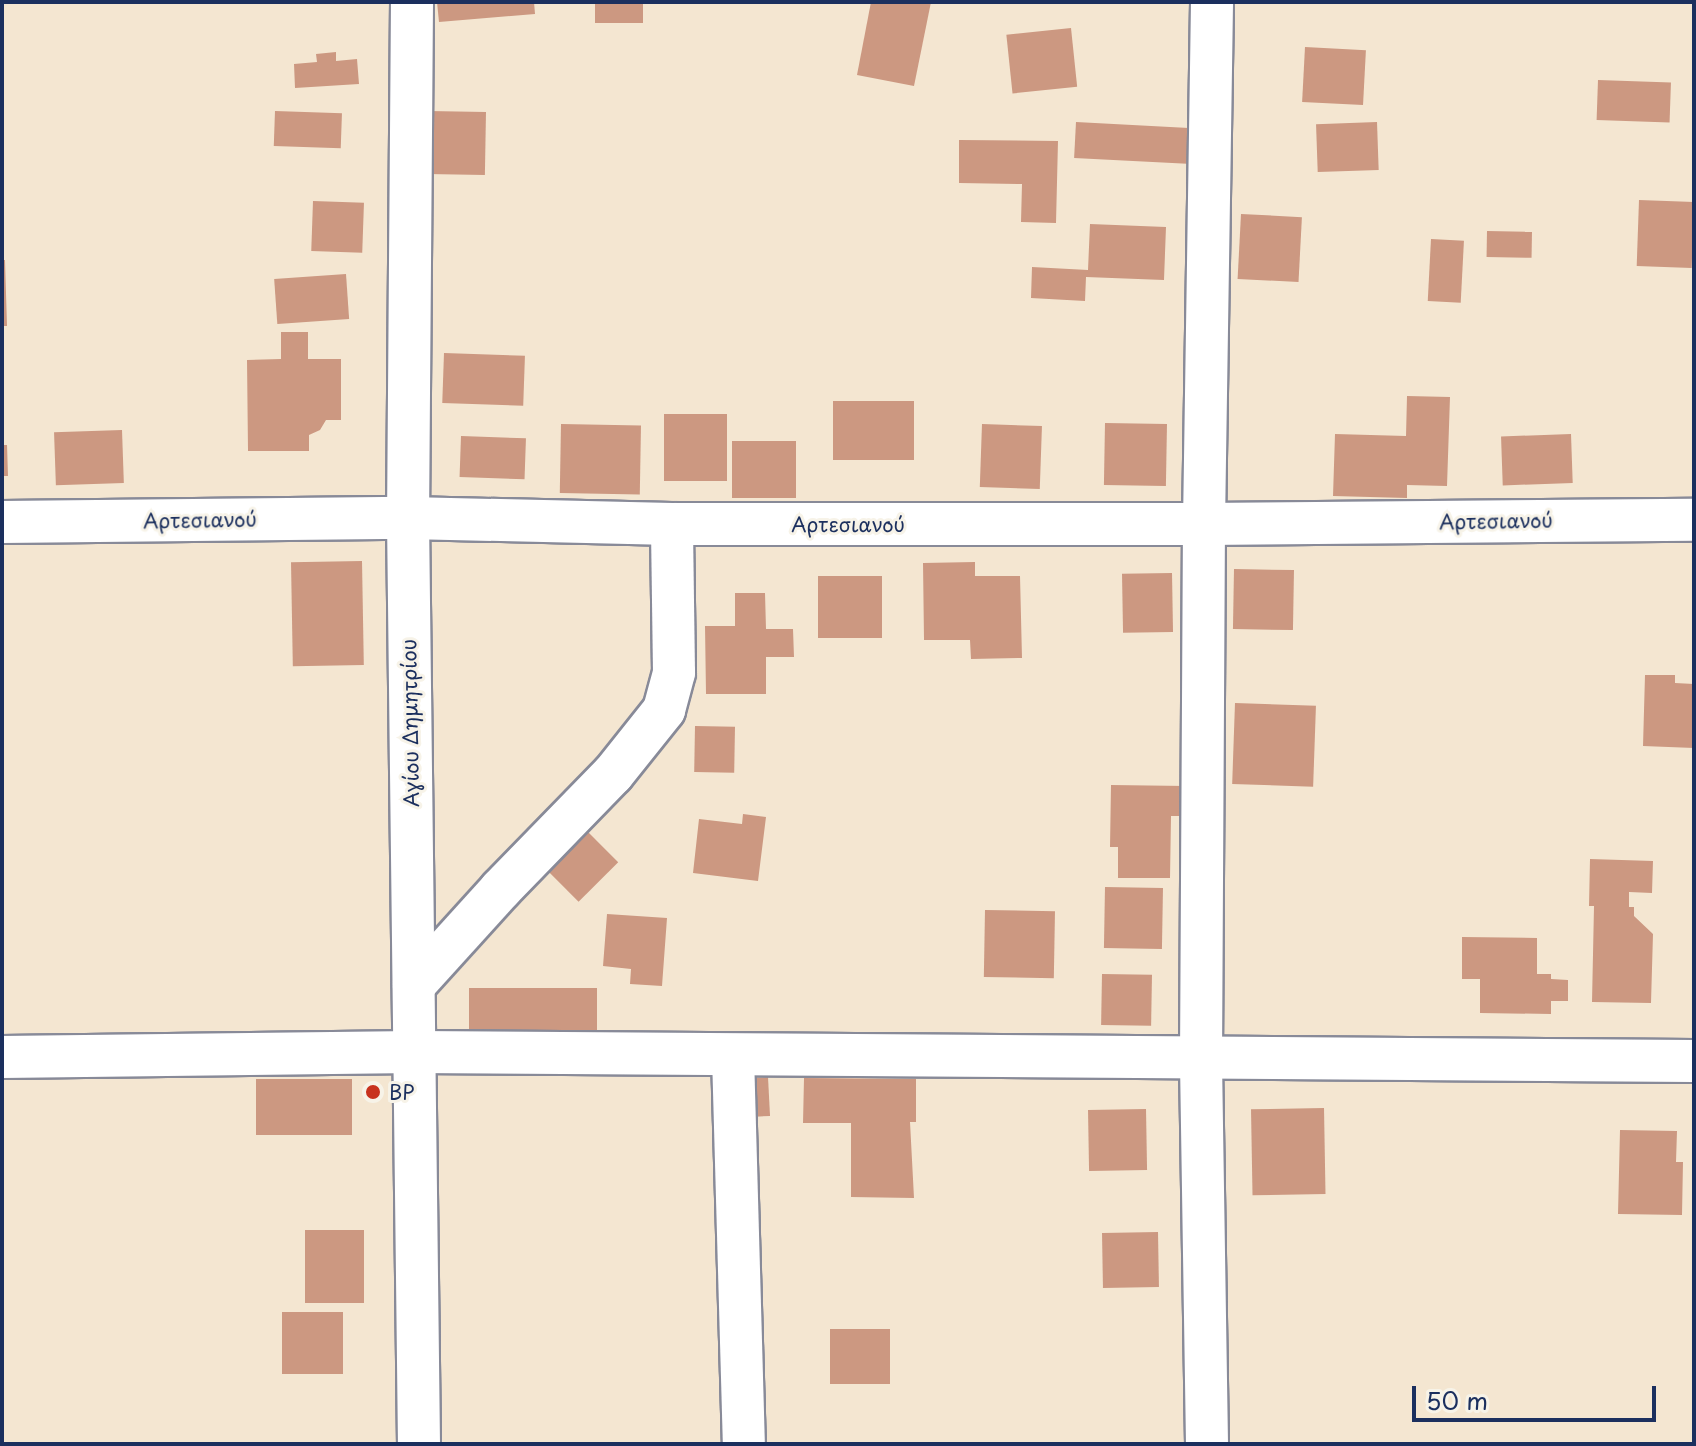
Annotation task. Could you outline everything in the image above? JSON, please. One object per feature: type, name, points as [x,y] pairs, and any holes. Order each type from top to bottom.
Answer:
[{"type":"street","name":"Αγίου Δημητρίου","points":[[412,2],[408,518],[419,1444]]},
{"type":"street","points":[[1207,1444],[1201,1059],[1204,524],[1212,2]]},
{"type":"street","name":"Αρτεσιανού","points":[[2,522],[408,518],[672,524],[1694,520]]},
{"type":"street","points":[[414,985],[500,890],[613,774],[664,710],[674,672],[672,524]]},
{"type":"street","points":[[2,1057],[415,1052],[1694,1061]]},
{"type":"street","points":[[733,1055],[744,1444]]},
{"type":"building","points":[[437,2],[534,2],[535,14],[439,22]]},
{"type":"building","points":[[595,2],[643,2],[643,23],[595,23]]},
{"type":"building","points":[[871,2],[931,2],[914,86],[857,75]]},
{"type":"building","points":[[1071,28],[1077,87],[1013,93],[1006,35]]},
{"type":"building","points":[[1305,47],[1366,50],[1363,105],[1302,102]]},
{"type":"building","points":[[336,52],[336,61],[357,59],[359,84],[295,88],[294,64],[317,62],[316,54]]},
{"type":"building","points":[[1598,80],[1671,83],[1670,123],[1597,120]]},
{"type":"building","points":[[275,111],[342,113],[341,148],[274,146]]},
{"type":"building","points":[[428,111],[486,112],[485,175],[427,174]]},
{"type":"building","points":[[1076,122],[1189,128],[1187,164],[1074,158]]},
{"type":"building","points":[[1377,122],[1379,170],[1318,172],[1316,124]]},
{"type":"building","points":[[959,140],[1058,141],[1056,223],[1021,222],[1022,184],[959,183]]},
{"type":"building","points":[[1639,200],[1694,202],[1692,268],[1637,266]]},
{"type":"building","points":[[313,201],[364,203],[362,253],[311,251]]},
{"type":"building","points":[[1241,214],[1302,217],[1299,282],[1238,279]]},
{"type":"building","points":[[1090,224],[1166,227],[1164,280],[1086,277],[1085,301],[1031,298],[1032,267],[1088,270]]},
{"type":"building","points":[[1487,231],[1532,232],[1532,258],[1487,257]]},
{"type":"building","points":[[1431,239],[1464,241],[1461,303],[1428,301]]},
{"type":"building","points":[[2,260],[5,260],[7,326],[2,326]]},
{"type":"building","points":[[346,274],[349,319],[277,324],[274,279]]},
{"type":"building","points":[[281,332],[308,332],[308,359],[341,359],[341,420],[326,420],[320,430],[309,435],[309,451],[248,451],[247,360],[281,359]]},
{"type":"building","points":[[444,353],[525,356],[523,406],[442,403]]},
{"type":"building","points":[[1407,396],[1450,397],[1447,486],[1407,485],[1407,498],[1333,496],[1335,434],[1406,436]]},
{"type":"building","points":[[833,401],[914,401],[914,460],[833,460]]},
{"type":"building","points":[[664,414],[727,414],[727,481],[664,481]]},
{"type":"building","points":[[1105,423],[1167,424],[1166,486],[1104,485]]},
{"type":"building","points":[[561,424],[641,425],[640,494],[560,493]]},
{"type":"building","points":[[982,424],[1042,426],[1040,489],[980,487]]},
{"type":"building","points":[[122,430],[124,483],[56,485],[54,432]]},
{"type":"building","points":[[1571,434],[1573,483],[1503,485],[1501,436]]},
{"type":"building","points":[[461,436],[526,438],[525,479],[460,477]]},
{"type":"building","points":[[732,441],[796,441],[796,498],[732,498]]},
{"type":"building","points":[[2,445],[7,445],[8,476],[2,476]]},
{"type":"building","points":[[362,561],[364,665],[293,666],[291,562]]},
{"type":"building","points":[[975,562],[975,576],[1020,576],[1022,658],[971,659],[970,640],[924,640],[923,563]]},
{"type":"building","points":[[1234,569],[1294,570],[1293,630],[1233,629]]},
{"type":"building","points":[[1172,573],[1173,632],[1123,633],[1122,574]]},
{"type":"building","points":[[818,576],[882,576],[882,638],[818,638]]},
{"type":"building","points":[[735,593],[765,593],[766,629],[793,629],[794,657],[766,657],[766,694],[706,694],[705,626],[735,626]]},
{"type":"building","points":[[1645,675],[1675,675],[1675,683],[1694,684],[1694,748],[1643,746]]},
{"type":"building","points":[[1235,703],[1316,706],[1313,787],[1232,784]]},
{"type":"building","points":[[695,726],[735,727],[734,773],[694,772]]},
{"type":"building","points":[[1111,785],[1186,786],[1186,816],[1171,816],[1170,878],[1118,878],[1118,847],[1110,847]]},
{"type":"building","points":[[743,814],[766,817],[758,881],[693,873],[699,819],[742,824]]},
{"type":"building","points":[[580,824],[618,862],[579,902],[540,864]]},
{"type":"building","points":[[1590,859],[1653,861],[1652,893],[1629,892],[1629,907],[1634,907],[1634,916],[1653,934],[1651,1003],[1592,1002],[1594,906],[1589,906]]},
{"type":"building","points":[[1105,887],[1163,888],[1162,949],[1104,948]]},
{"type":"building","points":[[985,910],[1055,911],[1054,978],[984,977]]},
{"type":"building","points":[[607,914],[667,918],[662,986],[630,984],[631,969],[603,966]]},
{"type":"building","points":[[1462,937],[1537,938],[1537,974],[1551,974],[1551,979],[1568,980],[1568,1001],[1551,1001],[1551,1014],[1480,1013],[1480,979],[1462,979]]},
{"type":"building","points":[[1102,974],[1152,975],[1151,1026],[1101,1025]]},
{"type":"building","points":[[469,988],[597,988],[597,1031],[469,1031]]},
{"type":"building","points":[[768,1077],[770,1116],[746,1117],[744,1078]]},
{"type":"building","points":[[804,1078],[916,1079],[916,1122],[910,1122],[914,1198],[851,1197],[851,1123],[803,1123]]},
{"type":"building","points":[[256,1079],[352,1079],[352,1135],[256,1135]]},
{"type":"building","points":[[1324,1108],[1326,1194],[1253,1195],[1251,1109]]},
{"type":"building","points":[[1146,1109],[1147,1170],[1089,1171],[1088,1110]]},
{"type":"building","points":[[1620,1130],[1677,1131],[1676,1162],[1683,1162],[1682,1215],[1618,1214]]},
{"type":"building","points":[[305,1230],[364,1230],[364,1303],[305,1303]]},
{"type":"building","points":[[1158,1232],[1159,1287],[1103,1288],[1102,1233]]},
{"type":"building","points":[[282,1312],[343,1312],[343,1374],[282,1374]]},
{"type":"building","points":[[830,1329],[890,1329],[890,1384],[830,1384]]},
{"type":"place","name":"BP","points":[[373,1092]]}]
